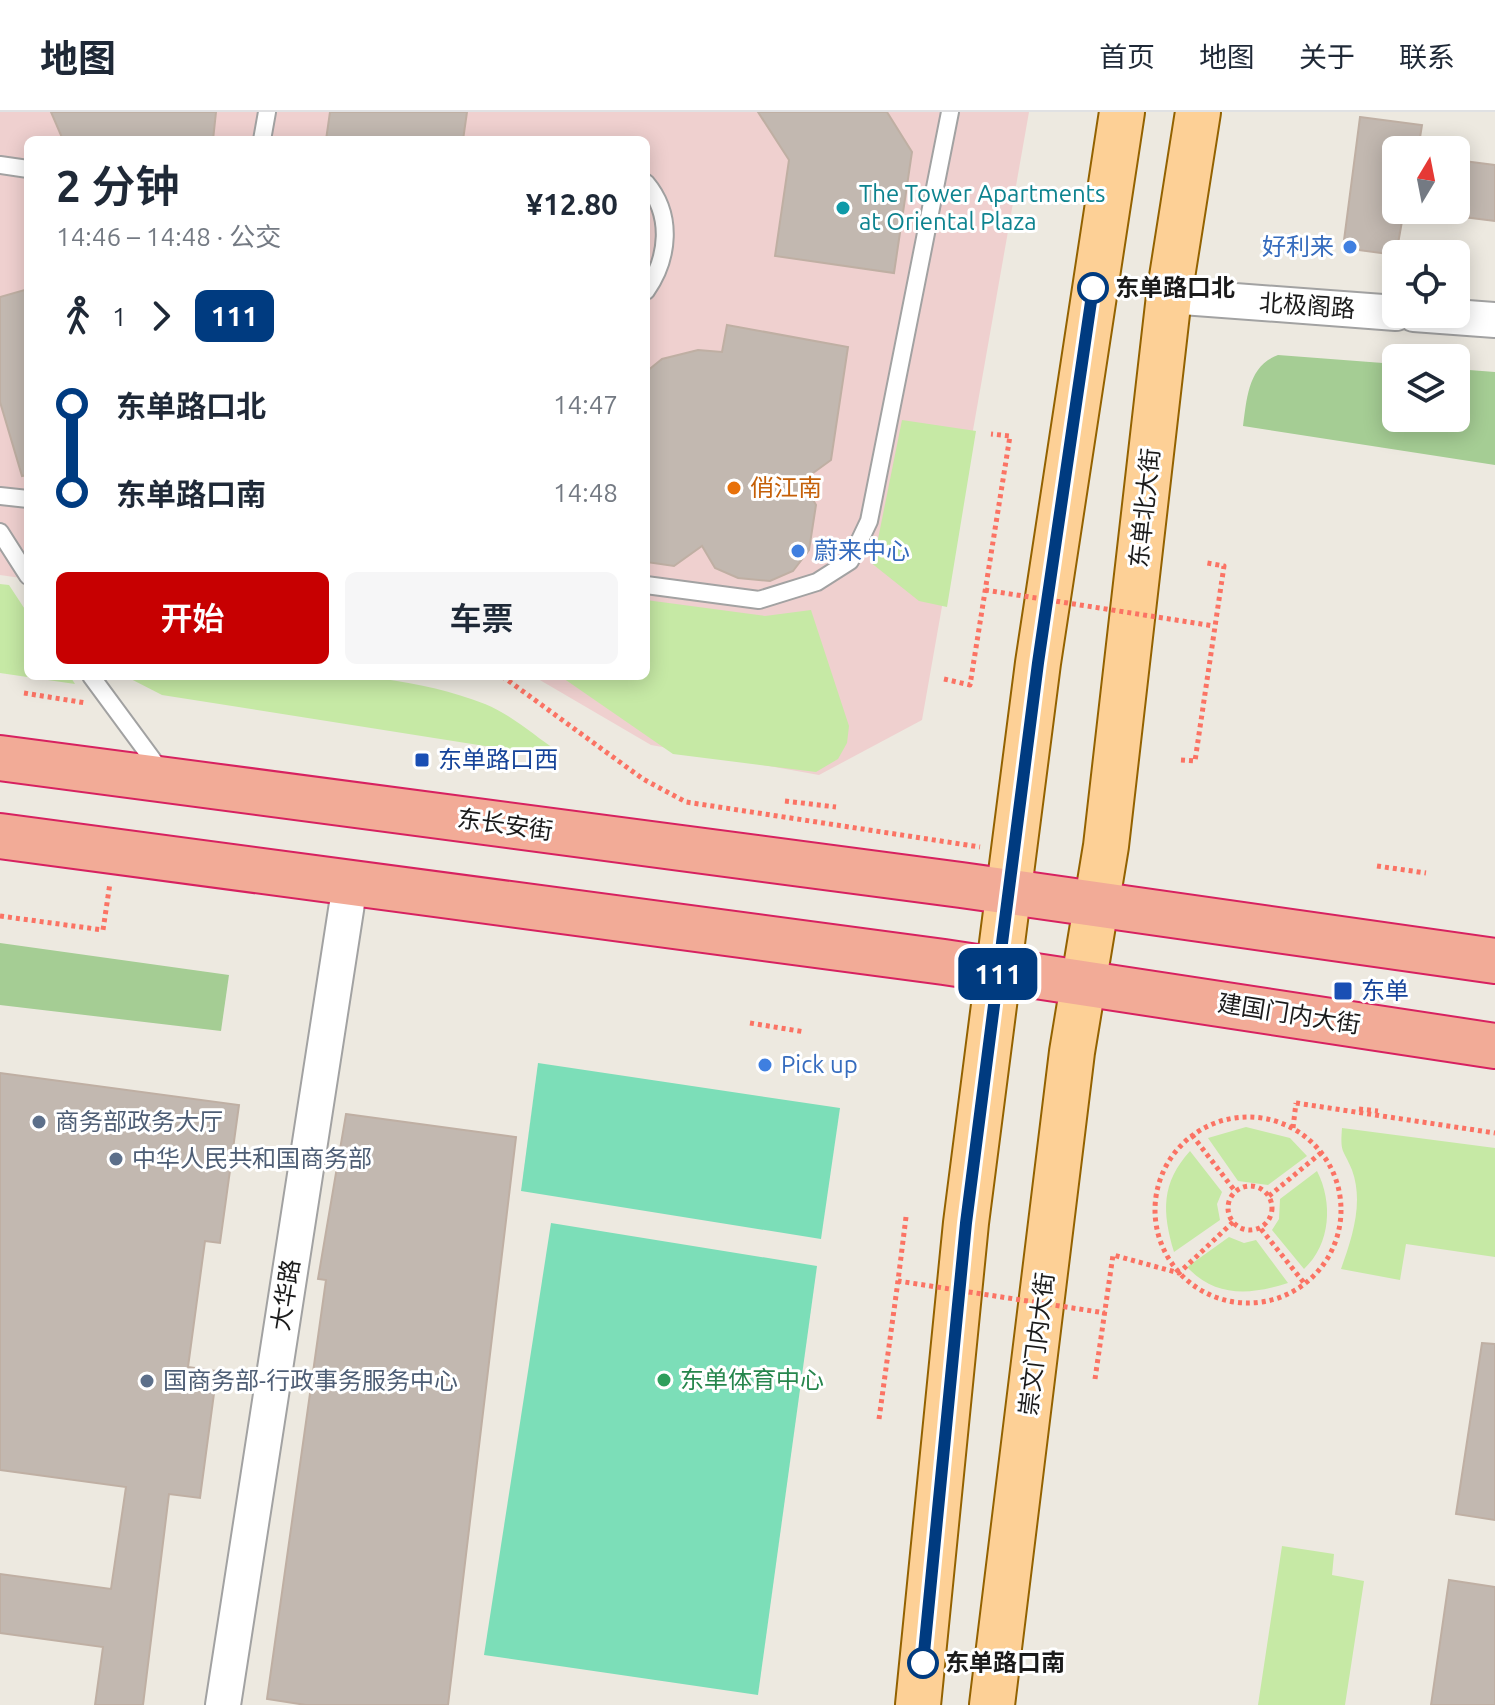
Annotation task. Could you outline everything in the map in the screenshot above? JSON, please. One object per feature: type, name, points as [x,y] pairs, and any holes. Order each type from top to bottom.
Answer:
[{"type":"highway","name":"东长安街","points":[[0,758],[170,782],[1012,872],[1096,905]]},
{"type":"highway","points":[[0,836],[999,970]]},
{"type":"highway","points":[[1096,905],[1495,961]]},
{"type":"highway","name":"建国门内大街","points":[[999,970],[1495,1046]]},
{"type":"main road","points":[[918,1705],[956,1313],[1038,663],[1122,112]]},
{"type":"main road","name":"东单北大街","points":[[1084,983],[1169,296],[1198,112]]},
{"type":"main road","name":"崇文门内大街","points":[[992,1705],[1084,983]]},
{"type":"street","name":"北极阁路","points":[[1169,296],[1382,312]]},
{"type":"street","points":[[1470,318],[1495,320]]},
{"type":"street","name":"大华路","points":[[223,1705],[350,884]]},
{"type":"lane","points":[[263,136],[267,112]]},
{"type":"lane","points":[[650,586],[759,600],[817,582],[850,561],[869,521],[950,112]]},
{"type":"lane","points":[[0,165],[24,168]]},
{"type":"lane","points":[[650,188],[664,220],[665,249],[657,276],[650,286]]},
{"type":"lane","points":[[0,496],[24,499]]},
{"type":"lane","points":[[0,532],[24,570]]},
{"type":"lane","points":[[94,680],[170,782]]},
{"type":"path","points":[[944,679],[970,685],[1010,436],[991,434]]},
{"type":"path","points":[[1181,760],[1195,761],[1224,566],[1207,563]]},
{"type":"path","points":[[985,590],[1214,626]]},
{"type":"path","points":[[507,680],[643,779],[686,802],[1012,872]]},
{"type":"path","points":[[24,693],[79,703]]},
{"type":"path","points":[[785,801],[836,807]]},
{"type":"path","points":[[0,916],[103,930],[113,852]]},
{"type":"path","points":[[1377,866],[1426,873]]},
{"type":"path","points":[[750,1023],[805,1032]]},
{"type":"path","points":[[1296,1103],[1378,1111]]},
{"type":"path","points":[[1293,1128],[1296,1103]]},
{"type":"path","points":[[1296,1103],[1495,1133]]},
{"type":"path","points":[[1095,1379],[1113,1255],[1179,1273],[1213,1295],[1254,1303],[1281,1297],[1305,1284],[1325,1263],[1338,1236],[1342,1207],[1336,1178],[1322,1152],[1293,1128],[1268,1119],[1241,1117],[1215,1123],[1192,1135],[1174,1153],[1161,1176],[1155,1201],[1156,1227],[1164,1251],[1179,1273]]},
{"type":"path","points":[[1192,1135],[1235,1191]]},
{"type":"path","points":[[1269,1196],[1322,1152]]},
{"type":"path","points":[[1253,1186],[1269,1196],[1273,1210],[1260,1228],[1246,1230],[1233,1222],[1228,1203],[1235,1191],[1253,1186]]},
{"type":"path","points":[[879,1419],[906,1217]]},
{"type":"path","points":[[1179,1273],[1233,1222]]},
{"type":"path","points":[[1260,1228],[1305,1284]]},
{"type":"path","points":[[898,1281],[1105,1313]]},
{"type":"shaded area","points":[[0,112],[1029,112],[922,720],[819,775],[651,745],[540,680],[650,680],[650,136],[24,136],[24,578],[0,575]]},
{"type":"green space","points":[[1278,355],[1382,363],[1382,432],[1470,432],[1470,370],[1495,372],[1495,465],[1243,426],[1251,384],[1260,367]]},
{"type":"green space","points":[[902,420],[976,431],[947,607],[919,601],[870,562],[878,539]]},
{"type":"green space","points":[[0,584],[9,585],[24,608],[24,677],[0,673]]},
{"type":"green space","points":[[650,601],[765,616],[811,610],[849,726],[847,743],[838,759],[816,772],[673,754],[566,680],[650,680]]},
{"type":"green space","points":[[48,680],[72,680],[75,684]]},
{"type":"green space","points":[[133,680],[398,681],[442,690],[485,704],[513,719],[557,751],[555,757],[162,695]]},
{"type":"green space","points":[[0,943],[229,975],[221,1031],[0,1005]]},
{"type":"green space","points":[[538,1063],[840,1108],[821,1239],[521,1191]]},
{"type":"green space","points":[[1246,1127],[1290,1138],[1307,1156],[1268,1185],[1238,1181],[1208,1138]]},
{"type":"green space","points":[[1342,1128],[1495,1148],[1495,1257],[1406,1244],[1400,1280],[1341,1269],[1357,1208],[1355,1182],[1342,1147]]},
{"type":"green space","points":[[1190,1151],[1222,1192],[1217,1204],[1220,1220],[1174,1252],[1167,1224],[1167,1198],[1174,1175]]},
{"type":"green space","points":[[1317,1171],[1326,1196],[1327,1222],[1320,1248],[1304,1269],[1272,1230],[1279,1219],[1280,1199]]},
{"type":"green space","name":"东单体育中心","points":[[551,1223],[817,1266],[758,1695],[484,1655]]},
{"type":"green space","points":[[1229,1237],[1244,1243],[1256,1240],[1288,1283],[1261,1290],[1234,1291],[1210,1284],[1187,1267]]},
{"type":"green space","points":[[1282,1546],[1334,1554],[1332,1575],[1364,1581],[1345,1705],[1258,1705]]},
{"type":"building","points":[[51,112],[216,112],[213,136],[61,136]]},
{"type":"building","points":[[330,112],[467,112],[464,136],[327,136]]},
{"type":"building","name":"The Tower Apartments at Oriental Plaza","points":[[758,112],[887,112],[912,152],[894,273],[775,256],[789,160]]},
{"type":"building","points":[[1360,117],[1422,125],[1420,136],[1382,136],[1382,224],[1402,224],[1399,240],[1382,240],[1382,253],[1343,248]]},
{"type":"building","points":[[1470,162],[1495,165],[1495,221],[1470,218]]},
{"type":"building","points":[[24,290],[22,476],[0,402],[0,297]]},
{"type":"building","points":[[727,325],[848,347],[831,460],[802,481],[816,505],[809,550],[793,571],[770,581],[738,578],[715,568],[702,546],[674,566],[650,563],[650,369],[662,359],[698,350],[722,352]]},
{"type":"building","points":[[0,1073],[239,1105],[220,1243],[205,1241],[188,1367],[217,1371],[200,1498],[169,1494],[143,1705],[95,1705],[103,1647],[0,1633],[0,1574],[111,1589],[126,1487],[0,1470]]},
{"type":"building","points":[[346,1114],[516,1137],[448,1705],[306,1705],[267,1699],[326,1280],[318,1279]]},
{"type":"building","points":[[1482,1343],[1495,1344],[1495,1520],[1456,1514]]},
{"type":"building","points":[[1449,1580],[1495,1587],[1495,1705],[1431,1705]]},
{"type":"bus line","name":"111","points":[[923,1663],[966,1223],[1038,663],[1093,288]]},
{"type":"place","name":"The Tower Apartments at Oriental Plaza","points":[[843,208]]},
{"type":"place","name":"好利来","points":[[1350,247]]},
{"type":"place","name":"东单路口北","points":[[1093,288]]},
{"type":"place","name":"俏江南","points":[[734,488]]},
{"type":"place","name":"蔚来中心","points":[[798,551]]},
{"type":"place","name":"东单路口西","points":[[422,760]]},
{"type":"place","name":"东单","points":[[1343,991]]},
{"type":"place","name":"Pick up","points":[[765,1065]]},
{"type":"place","name":"商务部政务大厅","points":[[39,1122]]},
{"type":"place","name":"中华人民共和国商务部","points":[[116,1159]]},
{"type":"place","name":"东单体育中心","points":[[664,1380]]},
{"type":"place","name":"国商务部-行政事务服务中心","points":[[147,1381]]},
{"type":"place","name":"东单路口南","points":[[923,1663]]}]
